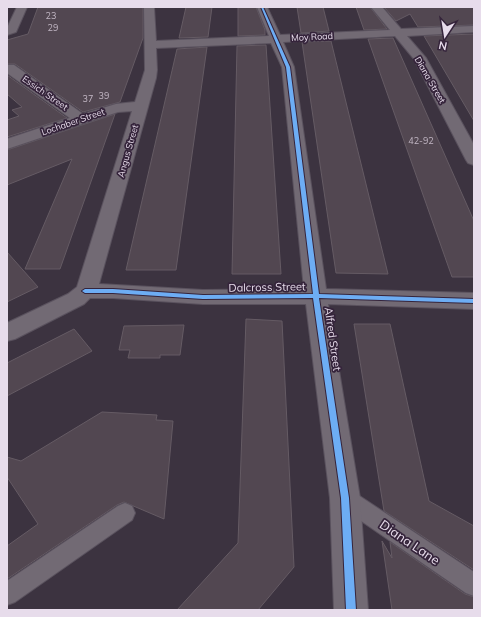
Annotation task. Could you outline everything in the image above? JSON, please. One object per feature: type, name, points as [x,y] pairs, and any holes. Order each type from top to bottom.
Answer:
[{"type":"street","points":[[7,32],[12,30],[14,27],[22,7]]},
{"type":"street","name":"Angus Street","points":[[85,291],[90,281],[151,70],[148,7]]},
{"type":"street","name":"Alfred Street","points":[[262,7],[288,67],[316,296],[345,498],[351,609]]},
{"type":"street","name":"Diana Street","points":[[376,7],[424,66],[474,160]]},
{"type":"street","name":"Moy Road","points":[[150,45],[474,29]]},
{"type":"street","name":"Essich Street","points":[[9,68],[81,119]]},
{"type":"street","name":"Lochaber Street","points":[[7,144],[116,108],[141,106]]},
{"type":"street","points":[[7,333],[65,305],[85,291]]},
{"type":"street","name":"Dalcross Street","points":[[85,291],[113,291],[203,297],[316,296],[474,301]]},
{"type":"lane","name":"Diana Lane","points":[[345,498],[474,585]]},
{"type":"lane","points":[[7,594],[125,513]]},
{"type":"building","points":[[38,7],[143,7],[143,38],[120,102],[83,112],[15,64],[7,64],[7,40],[28,34]]},
{"type":"building","points":[[186,7],[212,7],[208,37],[179,38]]},
{"type":"building","points":[[238,7],[256,7],[265,30],[265,35],[238,36]]},
{"type":"building","points":[[297,7],[323,7],[329,31],[301,33]]},
{"type":"building","points":[[356,7],[370,7],[387,29],[364,30]]},
{"type":"building","points":[[384,7],[474,7],[474,25],[418,27],[410,14],[396,21]]},
{"type":"building","points":[[474,34],[474,121],[424,36]]},
{"type":"building","points":[[393,38],[474,221],[474,277],[452,277],[368,39]]},
{"type":"building","points":[[331,41],[388,274],[336,273],[302,42]]},
{"type":"building","points":[[266,45],[281,274],[232,274],[237,46]]},
{"type":"building","points":[[207,47],[176,270],[126,270],[177,49]]},
{"type":"building","points":[[7,75],[67,118],[7,137],[7,120],[19,116],[12,110],[22,107],[7,94]]},
{"type":"building","points":[[115,114],[60,269],[25,269],[72,159],[7,185],[7,150]]},
{"type":"building","points":[[7,252],[38,287],[7,302]]},
{"type":"building","points":[[246,319],[282,321],[294,567],[258,610],[177,610],[238,543]]},
{"type":"building","points":[[354,324],[390,324],[429,501],[474,526],[474,570],[384,511]]},
{"type":"building","points":[[184,325],[180,355],[160,355],[160,358],[128,358],[130,350],[119,350],[124,326]]},
{"type":"building","points":[[74,329],[92,351],[7,396],[7,363]]},
{"type":"building","points":[[102,412],[157,415],[156,420],[173,421],[164,519],[124,502],[117,505],[7,579],[7,546],[38,524],[7,477],[7,457],[21,461]]},
{"type":"building","points":[[382,541],[392,558],[390,542],[465,594],[474,597],[474,610],[392,610]]},
{"type":"cycle path","points":[[262,7],[288,67],[316,296],[345,498],[351,610]]},
{"type":"cycle path","points":[[85,291],[113,291],[203,297],[316,296],[474,301]]}]
